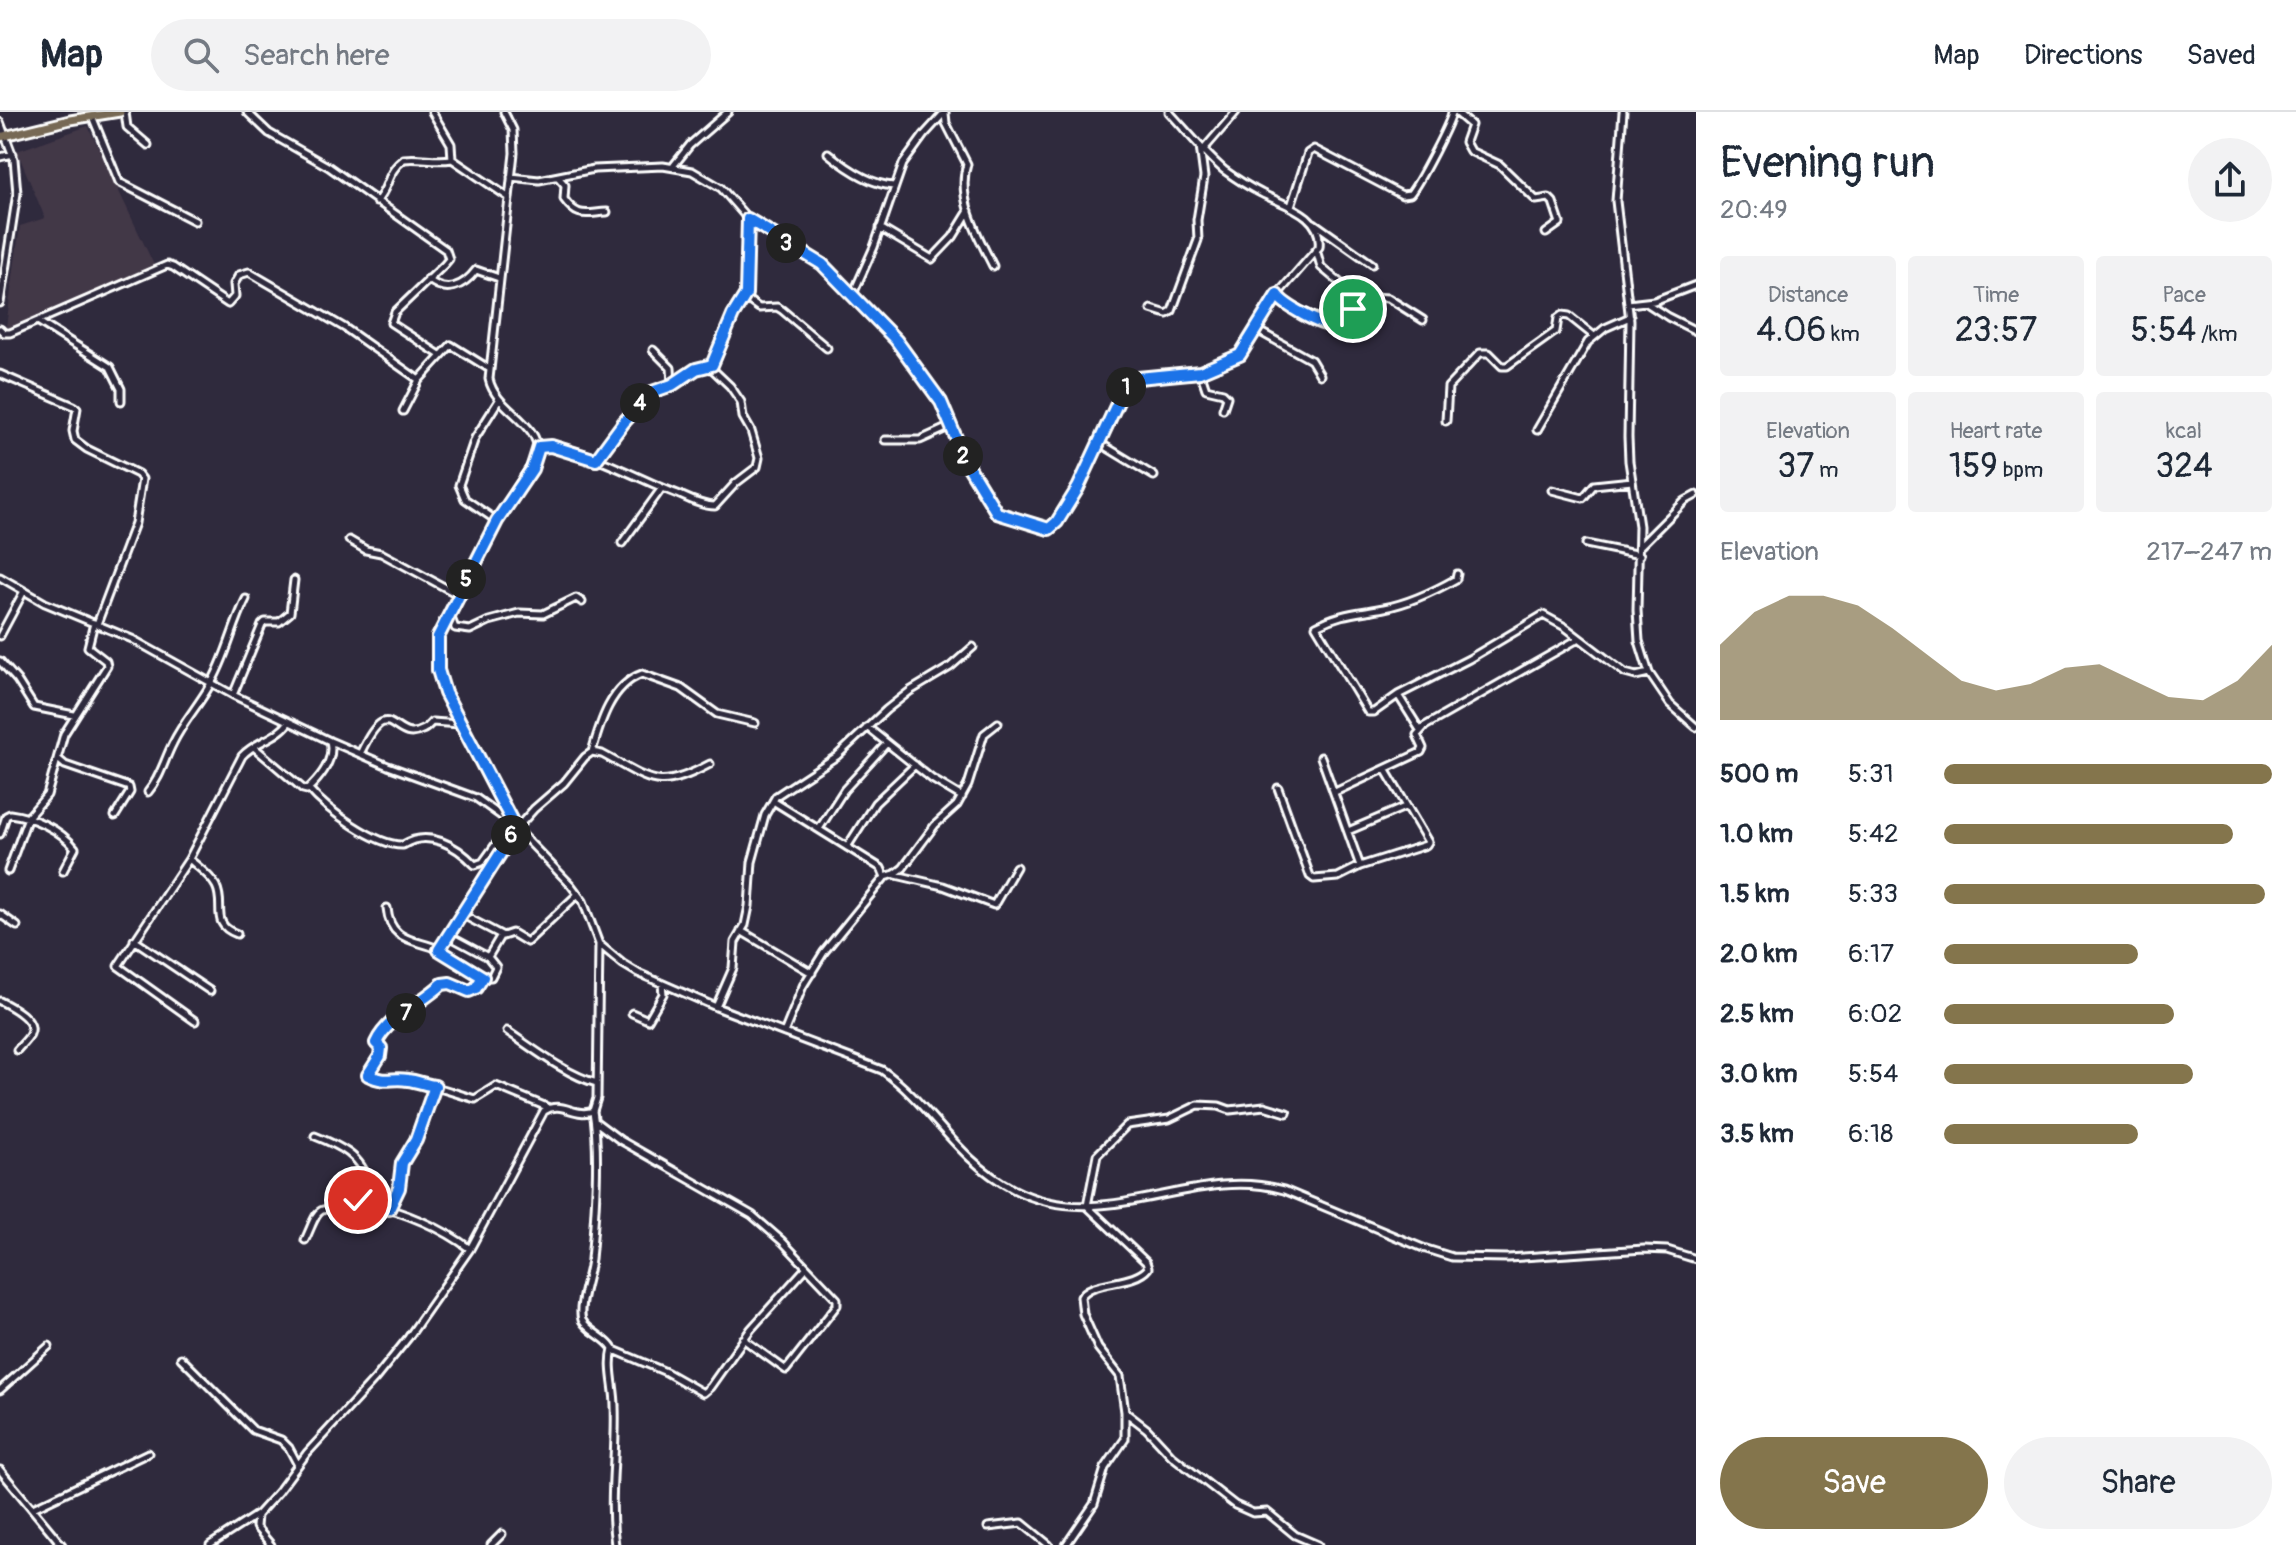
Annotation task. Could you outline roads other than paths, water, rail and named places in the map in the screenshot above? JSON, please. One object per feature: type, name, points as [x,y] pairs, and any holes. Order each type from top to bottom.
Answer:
[{"type":"main road","points":[[3,136],[102,113],[123,112]]},
{"type":"street","points":[[123,112],[127,127],[148,145]]},
{"type":"street","points":[[247,112],[269,133],[329,167],[446,250],[449,259],[395,312],[391,323],[440,355]]},
{"type":"street","points":[[432,112],[451,144],[452,159]]},
{"type":"street","points":[[504,112],[515,140],[488,369],[490,387],[530,430],[539,447],[532,469],[497,521],[457,594],[438,637],[438,670],[445,693],[514,826]]},
{"type":"street","points":[[674,166],[690,145],[728,112]]},
{"type":"street","points":[[853,294],[894,186],[913,149],[945,112]]},
{"type":"street","points":[[945,112],[946,123],[967,164],[962,182],[969,211],[993,266]]},
{"type":"street","points":[[1169,112],[1236,178],[1291,206],[1372,264]]},
{"type":"street","points":[[1151,309],[1167,314],[1172,311],[1198,240],[1197,220],[1204,177],[1202,147],[1236,112]]},
{"type":"street","points":[[1291,206],[1308,153],[1314,149],[1402,195],[1410,194],[1454,112],[1471,125],[1465,142],[1470,151],[1500,165],[1536,200],[1549,198],[1553,202],[1560,223],[1546,233]]},
{"type":"street","points":[[1623,112],[1616,201],[1630,317],[1628,437],[1640,545],[1639,641],[1649,673],[1670,704],[1696,727]]},
{"type":"street","points":[[92,116],[119,182],[195,221]]},
{"type":"street","points":[[0,122],[3,136],[13,154],[17,193],[0,303]]},
{"type":"street","points":[[828,153],[863,176],[883,185],[894,186]]},
{"type":"street","points":[[0,157],[13,154]]},
{"type":"street","points":[[376,202],[383,194],[389,174],[404,159],[423,158],[435,162],[452,159],[508,197]]},
{"type":"street","points":[[511,177],[539,180],[594,169],[674,166],[692,171],[721,188],[748,219],[822,264],[904,350],[941,402],[967,464],[997,513],[1049,529],[1057,522],[1078,488],[1122,393],[1131,381],[1144,376],[1196,372],[1240,355],[1277,295],[1317,252],[1320,240],[1310,220]]},
{"type":"street","points":[[557,176],[565,185],[564,199],[572,209],[584,215],[607,212]]},
{"type":"street","points":[[880,228],[932,259],[953,237],[969,211]]},
{"type":"street","points":[[596,460],[638,405],[652,392],[672,385],[715,361],[733,315],[745,298],[748,219]]},
{"type":"street","points":[[1317,252],[1321,267],[1345,287],[1373,297],[1388,298],[1423,320]]},
{"type":"street","points":[[0,329],[10,333],[167,265],[228,304],[235,296],[234,284],[239,275],[249,272],[345,328],[419,380]]},
{"type":"street","points":[[428,279],[440,287],[450,288],[463,284],[476,270],[499,278]]},
{"type":"street","points":[[1628,304],[1648,303],[1696,285]]},
{"type":"street","points":[[1277,295],[1291,307],[1333,325],[1373,297]]},
{"type":"street","points":[[745,298],[759,308],[777,307],[827,348]]},
{"type":"street","points":[[1648,303],[1696,331]]},
{"type":"street","points":[[1446,421],[1448,387],[1480,353],[1489,353],[1502,366],[1507,366],[1554,334],[1558,318],[1562,315],[1569,316],[1594,336]]},
{"type":"street","points":[[1537,430],[1577,358],[1594,336],[1630,317]]},
{"type":"street","points":[[38,321],[110,367],[121,389],[121,401]]},
{"type":"street","points":[[1255,329],[1311,360],[1320,375]]},
{"type":"street","points":[[403,411],[419,380],[447,347],[454,345],[488,369]]},
{"type":"street","points":[[653,350],[671,368],[672,385]]},
{"type":"street","points":[[539,447],[551,446],[596,460],[713,507],[757,467],[758,449],[743,417],[741,402],[730,386],[709,366]]},
{"type":"street","points":[[1196,372],[1202,377],[1206,389],[1227,397],[1223,409]]},
{"type":"street","points":[[0,374],[77,408],[73,431],[75,440],[142,479],[135,523],[88,647],[106,661],[107,666],[74,715],[61,743],[47,795],[28,817],[8,871]]},
{"type":"street","points":[[497,521],[465,499],[459,485],[475,438],[499,400]]},
{"type":"street","points":[[885,440],[920,440],[951,426]]},
{"type":"street","points":[[1098,442],[1154,476]]},
{"type":"street","points":[[1552,490],[1583,498],[1594,485],[1632,481]]},
{"type":"street","points":[[622,543],[662,488]]},
{"type":"street","points":[[1640,545],[1685,501],[1696,495]]},
{"type":"street","points":[[349,540],[366,550],[381,553],[457,594]]},
{"type":"street","points":[[1586,544],[1640,555]]},
{"type":"street","points":[[1457,574],[1457,579],[1431,594],[1386,608],[1353,611],[1316,626],[1368,712],[1374,712],[1398,695],[1469,659],[1543,615],[1625,673],[1636,676],[1649,673]]},
{"type":"street","points":[[0,577],[45,603],[159,652],[233,695],[330,741],[465,792],[514,826],[578,894],[599,944],[591,1263],[582,1319],[613,1349],[666,1372],[703,1393],[743,1339],[806,1268]]},
{"type":"street","points":[[233,695],[262,625],[265,622],[279,622],[290,613],[294,580]]},
{"type":"street","points":[[0,636],[24,591]]},
{"type":"street","points":[[449,612],[455,628],[470,630],[519,613],[543,614],[576,598],[582,602]]},
{"type":"street","points":[[148,792],[163,769],[183,725],[212,683],[233,624],[246,599]]},
{"type":"street","points":[[1335,792],[1421,752],[1423,748],[1417,735],[1420,730],[1578,639]]},
{"type":"street","points":[[716,1007],[733,968],[733,948],[749,906],[752,862],[765,815],[773,801],[781,792],[837,756],[910,691],[950,667],[973,647]]},
{"type":"street","points":[[0,661],[34,707],[74,715]]},
{"type":"street","points":[[254,747],[303,789],[309,789],[334,814],[389,843],[403,845],[412,839],[426,837],[453,846],[475,865],[483,862],[514,826],[564,783],[592,752],[611,701],[628,681],[642,674],[681,688],[717,714],[755,723]]},
{"type":"street","points":[[1398,695],[1420,730]]},
{"type":"street","points":[[360,754],[371,730],[379,722],[387,721],[410,733],[422,730],[432,722],[461,725]]},
{"type":"street","points":[[195,1021],[119,968],[119,963],[189,859],[240,760],[246,752],[283,730],[289,722]]},
{"type":"street","points":[[784,1033],[798,996],[829,946],[885,877],[895,874],[910,860],[919,844],[962,797],[984,734],[998,723]]},
{"type":"street","points":[[867,727],[962,797]]},
{"type":"street","points":[[309,789],[332,755],[330,741]]},
{"type":"street","points":[[819,829],[844,790],[887,743]]},
{"type":"street","points":[[592,752],[657,782],[671,782],[710,764]]},
{"type":"street","points":[[1321,757],[1360,866]]},
{"type":"street","points":[[57,758],[65,765],[129,787],[130,792],[115,816]]},
{"type":"street","points":[[847,847],[875,803],[915,765]]},
{"type":"street","points":[[1278,788],[1311,878],[1338,877],[1428,842],[1385,769]]},
{"type":"street","points":[[773,801],[881,868],[885,877]]},
{"type":"street","points":[[1348,831],[1407,806]]},
{"type":"street","points":[[0,834],[8,814],[28,817],[49,827],[74,846],[63,871]]},
{"type":"street","points":[[439,950],[514,826]]},
{"type":"street","points":[[189,859],[209,876],[217,888],[219,920],[237,934]]},
{"type":"street","points":[[895,874],[943,886],[994,905],[1016,867]]},
{"type":"street","points":[[461,914],[501,935],[512,933],[527,942],[578,894]]},
{"type":"street","points":[[387,908],[388,917],[403,939],[439,950],[483,977],[491,977],[496,967],[488,957],[447,935]]},
{"type":"street","points":[[0,914],[17,926]]},
{"type":"street","points":[[741,931],[812,973]]},
{"type":"street","points":[[488,957],[501,935]]},
{"type":"street","points":[[134,940],[210,991]]},
{"type":"street","points":[[599,944],[638,973],[716,1007],[867,1063],[887,1074],[903,1087],[965,1155],[1001,1182],[1031,1197],[1087,1206],[1136,1202],[1200,1186],[1260,1184],[1284,1190],[1452,1257],[1508,1258],[1644,1249],[1667,1250],[1696,1259]]},
{"type":"street","points":[[599,959],[610,954]]},
{"type":"street","points":[[483,977],[472,990],[450,983],[442,984],[387,1027],[377,1039],[381,1053],[368,1075],[388,1082],[411,1080],[477,1099],[496,1086],[548,1108],[562,1106],[581,1113],[593,1111]]},
{"type":"street","points":[[632,1013],[648,1020],[663,994],[662,983]]},
{"type":"street","points":[[0,1001],[23,1015],[30,1024],[30,1034],[17,1050]]},
{"type":"street","points":[[507,1031],[546,1057],[597,1083]]},
{"type":"street","points":[[389,1209],[399,1188],[402,1163],[416,1140],[435,1086]]},
{"type":"street","points":[[1087,1206],[1097,1155],[1127,1125],[1169,1119],[1198,1105],[1230,1110],[1264,1106],[1287,1113]]},
{"type":"street","points":[[210,1545],[258,1514],[384,1369],[470,1249],[539,1117],[548,1108]]},
{"type":"street","points":[[595,1122],[620,1140],[752,1215],[834,1295],[837,1305],[789,1368],[784,1369],[743,1339]]},
{"type":"street","points":[[315,1136],[358,1161],[369,1183],[372,1204]]},
{"type":"street","points":[[305,1240],[325,1207],[348,1210],[358,1200],[389,1209],[453,1236],[470,1249]]},
{"type":"street","points":[[1066,1545],[1094,1504],[1105,1468],[1125,1439],[1120,1376],[1100,1353],[1083,1314],[1081,1297],[1085,1290],[1148,1270],[1148,1266],[1087,1206]]},
{"type":"street","points":[[0,1390],[49,1346]]},
{"type":"street","points":[[613,1349],[611,1372],[615,1406],[611,1498],[615,1545]]},
{"type":"street","points":[[181,1358],[253,1430],[281,1440],[298,1465]]},
{"type":"street","points":[[1125,1412],[1147,1429],[1172,1456],[1235,1505],[1253,1513],[1267,1512],[1295,1535],[1318,1545]]},
{"type":"street","points":[[33,1508],[148,1453]]},
{"type":"street","points":[[0,1470],[62,1545]]},
{"type":"street","points":[[258,1514],[256,1527],[271,1545]]},
{"type":"street","points":[[988,1527],[1022,1523],[1049,1545]]},
{"type":"street","points":[[491,1545],[502,1534]]}]
